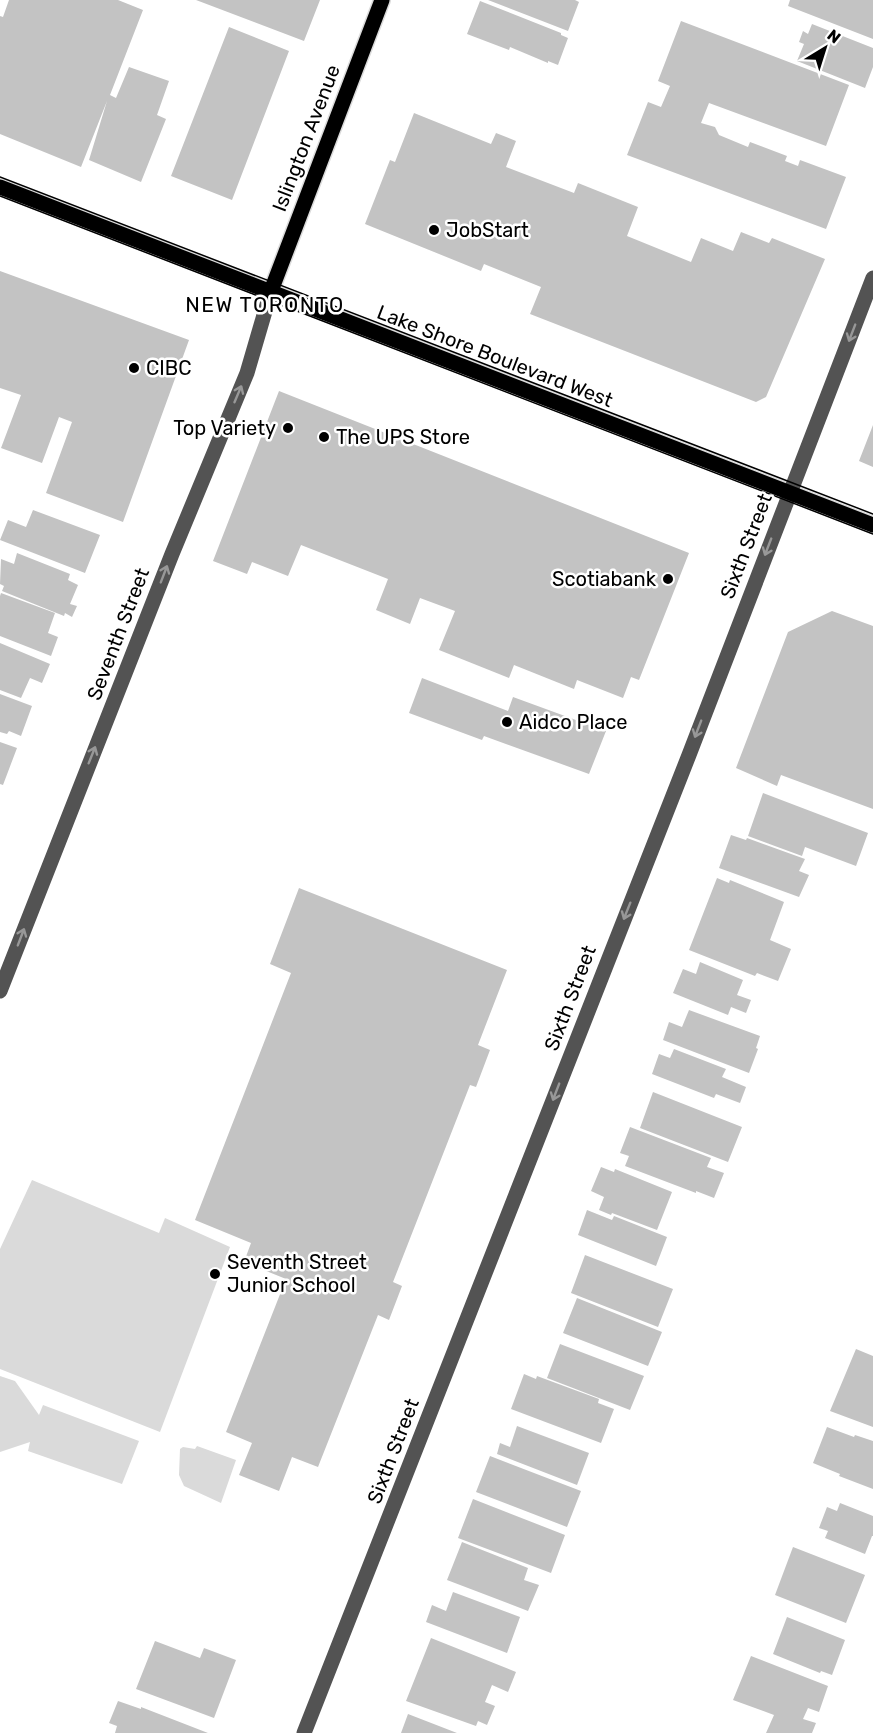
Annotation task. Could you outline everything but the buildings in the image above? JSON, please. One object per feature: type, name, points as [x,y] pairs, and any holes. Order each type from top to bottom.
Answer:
[{"type":"main road","name":"Islington Avenue","points":[[271,291],[382,0]]},
{"type":"main road","name":"Lake Shore Boulevard West","points":[[0,187],[873,525]]},
{"type":"street","name":"Sixth Street","points":[[304,1733],[689,755],[873,278]]},
{"type":"street","name":"Seventh Street","points":[[0,991],[172,554],[247,373],[271,291]]},
{"type":"shaded area","points":[[32,1180],[159,1233],[165,1218],[230,1247],[160,1432],[0,1369],[0,1249]]},
{"type":"shaded area","points":[[0,1376],[15,1381],[39,1415],[43,1405],[139,1441],[122,1484],[28,1451],[30,1442],[0,1452]]},
{"type":"shaded area","points":[[197,1446],[236,1460],[221,1503],[184,1486],[179,1475],[180,1449],[183,1447],[195,1449]]},
{"type":"tram line","points":[[0,177],[873,514]]},
{"type":"tram line","points":[[0,196],[873,534]]},
{"type":"place","name":"JobStart","points":[[434,230]]},
{"type":"place","name":"CIBC","points":[[134,368]]},
{"type":"place","name":"Top Variety","points":[[288,428]]},
{"type":"place","name":"The UPS Store","points":[[324,437]]},
{"type":"place","name":"Scotiabank","points":[[668,579]]},
{"type":"place","name":"Aidco Place","points":[[507,722]]},
{"type":"place","name":"Seventh Street Junior School","points":[[215,1274]]},
{"type":"district","name":"NEW TORONTO","points":[[265,305]]}]
